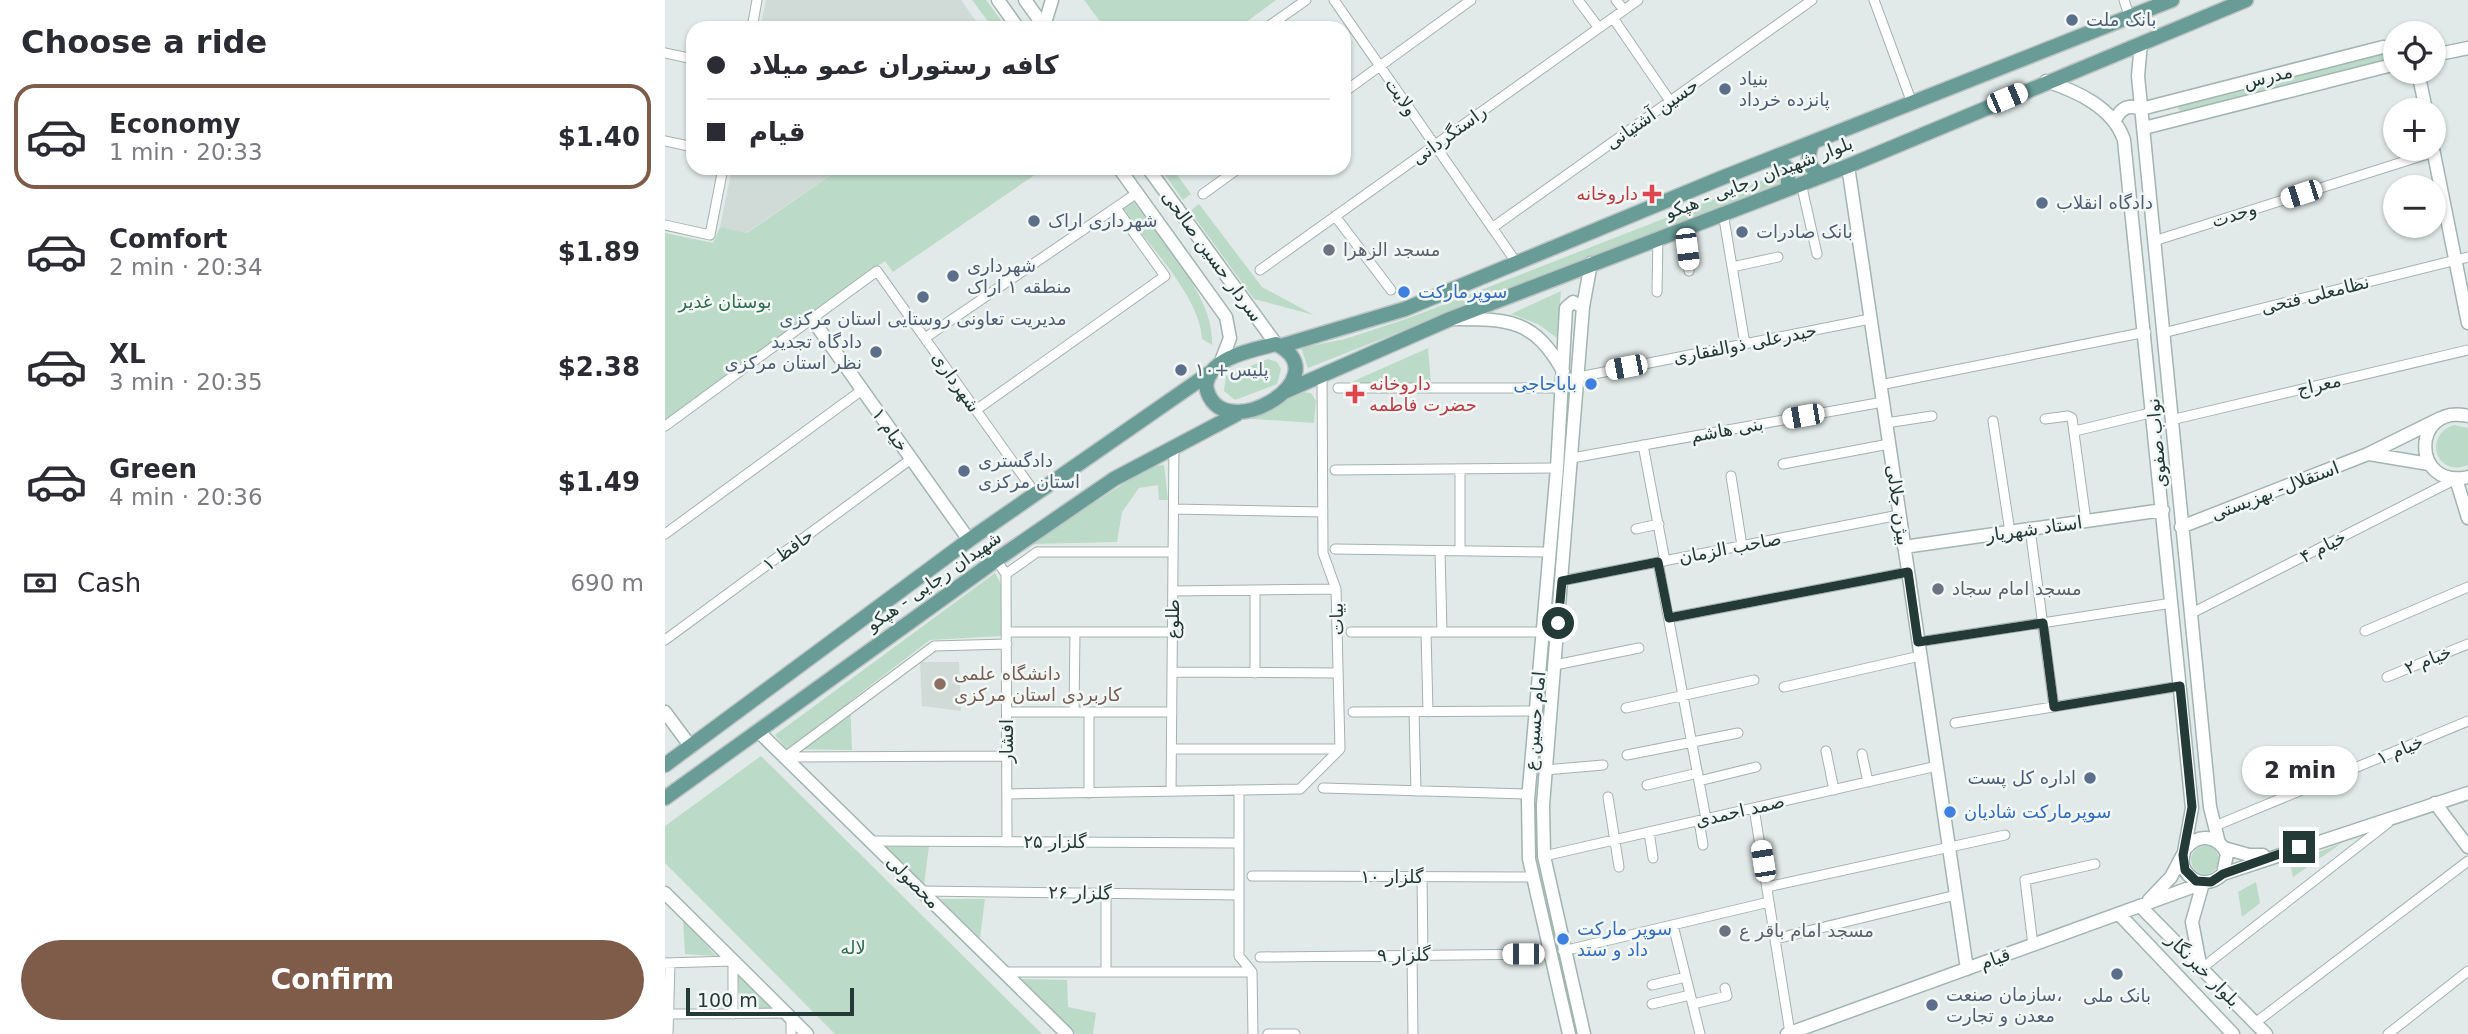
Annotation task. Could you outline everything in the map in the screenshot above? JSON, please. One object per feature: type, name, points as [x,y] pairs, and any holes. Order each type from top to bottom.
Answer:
[{"type":"main road","name":"بلوار شهیدان رجایی - هپکو","points":[[1215,368],[1278,345],[1405,309],[1516,262],[2172,0]]},
{"type":"main road","name":"بلوار شهیدان رجایی - هپکو","points":[[1237,414],[1450,319],[1591,262],[1847,166],[2246,0]]},
{"type":"main road","points":[[1812,144],[1808,154],[1809,163],[1822,175]]},
{"type":"main road","points":[[1776,158],[1788,169],[1795,186]]},
{"type":"main road","points":[[1278,345],[1293,357],[1297,373],[1294,383],[1286,391]]},
{"type":"main road","points":[[1215,368],[1206,386],[1212,401],[1222,411],[1237,414]]},
{"type":"main road","name":"شهیدان رجایی - هپکو","points":[[665,765],[968,540],[1215,368]]},
{"type":"main road","name":"شهیدان رجایی - هپکو","points":[[665,799],[996,560],[1114,479],[1237,414]]},
{"type":"street","points":[[753,21],[757,0]]},
{"type":"street","points":[[998,0],[1013,21]]},
{"type":"street","points":[[1025,0],[1041,21]]},
{"type":"street","points":[[1047,21],[1052,0]]},
{"type":"street","points":[[1276,21],[1306,0]]},
{"type":"street","name":"ولایت","points":[[1333,0],[1348,21]]},
{"type":"street","points":[[1351,87],[1471,0]]},
{"type":"street","points":[[1578,0],[1599,28]]},
{"type":"street","points":[[1616,0],[1624,10]]},
{"type":"street","name":"راستگردانی","points":[[1260,270],[1638,0]]},
{"type":"street","name":"حسین آشتیانی","points":[[1492,228],[1812,0]]},
{"type":"street","points":[[1874,0],[1912,103]]},
{"type":"street","points":[[2124,0],[2130,18]]},
{"type":"street","points":[[1613,18],[1670,102]]},
{"type":"street","name":"ولایت","points":[[1351,25],[1516,262]]},
{"type":"street","name":"نواب صفوی","points":[[2141,43],[2141,109],[2181,527],[2210,807],[2222,845]]},
{"type":"street","name":"مدرس","points":[[2115,120],[2125,108],[2141,109],[2383,47]]},
{"type":"street","points":[[2446,53],[2468,48]]},
{"type":"street","points":[[665,53],[686,58]]},
{"type":"street","name":"مدرس","points":[[2144,128],[2383,67]]},
{"type":"street","points":[[2046,81],[2079,93],[2115,120]]},
{"type":"street","name":"نواب صفوی","points":[[2115,120],[2124,140],[2146,332],[2192,807],[2184,852]]},
{"type":"street","points":[[665,141],[686,146]]},
{"type":"street","name":"وحدت","points":[[2154,241],[2400,161]]},
{"type":"street","points":[[2437,161],[2462,258],[2468,323]]},
{"type":"street","name":"بیژن جلالی","points":[[1847,166],[1967,969]]},
{"type":"street","points":[[665,225],[710,235],[722,175]]},
{"type":"street","name":"سردار حسین صالحی","points":[[1124,175],[1218,306],[1230,329],[1228,346],[1215,368]]},
{"type":"street","name":"سردار حسین صالحی","points":[[1153,175],[1278,345]]},
{"type":"street","points":[[1203,194],[1229,175]]},
{"type":"street","points":[[1795,186],[1817,254]]},
{"type":"street","points":[[925,338],[1137,193]]},
{"type":"street","points":[[976,410],[1165,276],[1116,208]]},
{"type":"street","points":[[1723,213],[1745,344]]},
{"type":"street","points":[[1335,216],[1391,290]]},
{"type":"street","points":[[1684,228],[1689,271]]},
{"type":"street","points":[[1657,292],[1658,237]]},
{"type":"street","points":[[1732,267],[1778,257]]},
{"type":"street","name":"نظامعلی فتحی","points":[[2163,332],[2462,258]]},
{"type":"street","name":"امام حسین ع","points":[[1584,1034],[1563,951],[1544,856],[1545,770],[1583,307],[1591,262]]},
{"type":"street","name":"شهرداری","points":[[812,319],[877,271],[1035,493]]},
{"type":"street","points":[[1218,306],[1226,309],[1233,306],[1240,294]]},
{"type":"street","name":"امام حسین ع","points":[[1569,1034],[1532,877],[1528,794],[1557,468],[1566,308],[1573,302],[1583,307]]},
{"type":"street","points":[[665,426],[812,319]]},
{"type":"street","name":"خیام ۱","points":[[812,319],[968,540]]},
{"type":"street","points":[[1450,319],[1497,319],[1520,326],[1537,335],[1550,347],[1564,371]]},
{"type":"street","name":"حیدرعلی ذوالفقاری","points":[[1579,376],[1870,319]]},
{"type":"street","points":[[1880,385],[2146,332]]},
{"type":"street","name":"معراج","points":[[2171,420],[2468,350]]},
{"type":"street","name":"بیات","points":[[1322,374],[1323,553],[1336,589],[1340,749]]},
{"type":"street","points":[[1338,388],[1562,388]]},
{"type":"street","points":[[665,534],[862,390]]},
{"type":"street","name":"بنی هاشم","points":[[1572,458],[1882,401]]},
{"type":"street","points":[[2464,415],[2468,401]]},
{"type":"street","points":[[2075,431],[2154,412]]},
{"type":"street","name":"استقلال- بهزیستی","points":[[2181,527],[2368,454],[2441,418],[2464,415]]},
{"type":"street","points":[[1886,423],[1932,416]]},
{"type":"street","points":[[2045,419],[2071,416],[2086,521]]},
{"type":"street","points":[[2429,464],[2424,444],[2433,424],[2441,418]]},
{"type":"street","points":[[1993,421],[2010,532]]},
{"type":"street","points":[[1783,464],[1889,444]]},
{"type":"street","points":[[1643,445],[1659,524],[1669,618],[1699,777],[1703,845]]},
{"type":"street","name":"طلوع","points":[[1171,791],[1174,446]]},
{"type":"street","points":[[2368,454],[2429,464],[2445,477],[2462,478],[2468,519]]},
{"type":"street","name":"حافظ ۱","points":[[665,640],[911,459]]},
{"type":"street","points":[[1335,470],[1557,468]]},
{"type":"street","points":[[1460,469],[1460,551]]},
{"type":"street","points":[[1731,476],[1742,546]]},
{"type":"street","name":"خیام ۴","points":[[2190,614],[2462,478]]},
{"type":"street","points":[[1174,509],[1323,512]]},
{"type":"street","name":"استاد شهریار","points":[[1904,547],[2163,510]]},
{"type":"street","name":"صاحب الزمان","points":[[1562,581],[1899,515]]},
{"type":"street","points":[[1636,529],[1659,524]]},
{"type":"street","points":[[2030,529],[2054,707]]},
{"type":"street","points":[[1335,549],[1550,552]]},
{"type":"street","points":[[1440,551],[1442,632]]},
{"type":"street","points":[[996,560],[1006,573],[1037,552],[1173,552]]},
{"type":"street","points":[[1669,618],[1908,572]]},
{"type":"street","name":"افشار","points":[[1006,573],[1007,842]]},
{"type":"street","points":[[2365,631],[2468,587]]},
{"type":"street","points":[[1173,591],[1336,589]]},
{"type":"street","points":[[1255,590],[1255,673]]},
{"type":"street","points":[[1918,642],[2172,603]]},
{"type":"street","points":[[1006,632],[1173,632]]},
{"type":"street","points":[[1074,712],[1075,632]]},
{"type":"street","points":[[1351,632],[1543,632]]},
{"type":"street","points":[[1426,632],[1429,712]]},
{"type":"street","points":[[785,757],[934,646],[1007,644]]},
{"type":"street","name":"خیام ۲","points":[[2387,677],[2468,644]]},
{"type":"street","points":[[1555,665],[1639,648]]},
{"type":"street","points":[[1784,687],[1920,656]]},
{"type":"street","points":[[1172,673],[1338,673]]},
{"type":"street","points":[[1626,708],[1754,680]]},
{"type":"street","points":[[1955,723],[2180,686]]},
{"type":"street","points":[[1353,712],[1536,711]]},
{"type":"street","points":[[665,712],[691,747]]},
{"type":"street","points":[[1007,712],[1172,712]]},
{"type":"street","points":[[1089,712],[1089,793]]},
{"type":"street","points":[[1414,712],[1416,791]]},
{"type":"street","name":"خیام ۱","points":[[2215,826],[2468,721]]},
{"type":"street","name":"محصولی","points":[[758,730],[1067,1034]]},
{"type":"street","points":[[1627,755],[1738,733]]},
{"type":"street","points":[[1172,749],[1340,749]]},
{"type":"street","points":[[1007,794],[1300,789],[1340,749]]},
{"type":"street","points":[[1826,751],[1834,790]]},
{"type":"street","points":[[1863,754],[1868,782]]},
{"type":"street","points":[[785,757],[1007,756]]},
{"type":"street","points":[[1545,770],[1603,765]]},
{"type":"street","name":"صمد احمدی","points":[[1544,856],[1937,766]]},
{"type":"street","points":[[1647,785],[1756,768]]},
{"type":"street","points":[[1323,788],[1528,794]]},
{"type":"street","points":[[1239,790],[1239,956],[1252,972],[1253,1034]]},
{"type":"street","points":[[2184,852],[2185,870],[2189,877],[2203,883],[2274,855],[2468,793]]},
{"type":"street","points":[[1608,797],[1619,867]]},
{"type":"street","points":[[2435,803],[2468,847]]},
{"type":"street","points":[[2192,807],[2200,813],[2210,807]]},
{"type":"street","points":[[1754,808],[1789,1034]]},
{"type":"street","points":[[2203,883],[2192,922],[2196,952],[2202,968],[2397,815]]},
{"type":"street","points":[[1649,832],[1653,858]]},
{"type":"street","points":[[1767,887],[2005,835]]},
{"type":"street","points":[[2141,906],[2159,892],[2184,852],[2197,839],[2205,838],[2249,855],[2274,855]]},
{"type":"street","name":"گلزار ۲۵","points":[[870,841],[1239,843]]},
{"type":"street","points":[[2222,845],[2228,861],[2223,874]]},
{"type":"street","points":[[2255,1023],[2468,861]]},
{"type":"street","points":[[2033,945],[2025,880],[2095,864]]},
{"type":"street","name":"گلزار ۱۰","points":[[1252,876],[1532,877]]},
{"type":"street","points":[[1413,1034],[1422,877]]},
{"type":"street","name":"قیام","points":[[1789,1034],[2203,883]]},
{"type":"street","name":"گلزار ۲۶","points":[[921,891],[1239,895]]},
{"type":"street","points":[[665,893],[807,1034]]},
{"type":"street","points":[[1106,893],[1106,972]]},
{"type":"street","points":[[1775,939],[1956,895]]},
{"type":"street","points":[[1563,951],[1769,902]]},
{"type":"street","name":"بلوار خبرنگار","points":[[2141,906],[2266,1034]]},
{"type":"street","name":"بلوار خبرنگار","points":[[2119,914],[2233,1034]]},
{"type":"street","points":[[1673,925],[1700,1034]]},
{"type":"street","points":[[2157,954],[2157,942],[2171,938]]},
{"type":"street","name":"گلزار ۹","points":[[1260,957],[1549,954]]},
{"type":"street","points":[[668,1034],[667,963],[733,961]]},
{"type":"street","points":[[733,961],[733,1014]]},
{"type":"street","points":[[2388,1034],[2468,971]]},
{"type":"street","points":[[1003,972],[1252,972]]},
{"type":"street","points":[[1652,985],[1686,977]]},
{"type":"street","points":[[1652,1004],[1727,996],[1725,988]]},
{"type":"street","points":[[668,1014],[788,1016]]},
{"type":"street","points":[[788,1016],[791,1034]]},
{"type":"street","points":[[1268,1034],[1295,1034]]},
{"type":"shaded area","points":[[766,0],[961,0],[976,21],[762,21]]},
{"type":"shaded area","points":[[731,175],[831,175],[746,233],[720,227]]},
{"type":"shaded area","name":"دانشگاه علمی کاربردی استان مرکزی","points":[[920,662],[959,662],[961,711],[922,706]]},
{"type":"green space","points":[[972,0],[986,0],[1002,21],[988,21]]},
{"type":"green space","points":[[1084,0],[1276,0],[1248,21],[1100,21]]},
{"type":"green space","points":[[2383,51],[2383,66],[2183,112],[2178,109],[2179,104]]},
{"type":"green space","name":"بوستان غدیر","points":[[831,175],[1035,175],[893,272],[885,261],[665,420],[665,233],[713,243],[720,227],[747,233]]},
{"type":"green space","points":[[1165,175],[1177,175],[1191,194],[1183,200]]},
{"type":"green space","points":[[1776,175],[1781,178],[1779,183],[1308,368],[1301,348],[1345,339],[1409,318]]},
{"type":"green space","points":[[1133,201],[1195,288],[1211,327],[1212,345],[1202,339],[1192,305],[1171,271],[1122,209]]},
{"type":"green space","points":[[1199,204],[1262,287],[1314,315],[1254,299],[1190,211]]},
{"type":"green space","points":[[1561,291],[1557,338],[1538,324],[1511,314]]},
{"type":"green space","points":[[1428,348],[1431,383],[1347,384]]},
{"type":"green space","points":[[1268,359],[1277,362],[1281,369],[1277,384],[1235,400],[1224,391],[1226,376]]},
{"type":"green space","points":[[1302,392],[1311,393],[1316,401],[1314,423],[1238,418]]},
{"type":"green space","points":[[2454,425],[2468,428],[2468,465],[2448,466],[2437,454],[2438,438],[2444,430]]},
{"type":"green space","points":[[1164,465],[1168,500],[1159,500],[1158,485],[1139,488],[1122,512],[1117,542],[1030,544],[1150,467]]},
{"type":"green space","points":[[995,573],[1001,584],[1001,636],[930,640],[850,701],[852,750],[787,749],[775,735]]},
{"type":"green space","name":"لاله","points":[[761,756],[1042,1034],[835,1034],[665,863],[665,826]]},
{"type":"green space","points":[[2342,843],[2293,877],[2290,863]]},
{"type":"green space","points":[[884,846],[929,846],[924,885]]},
{"type":"green space","points":[[2205,846],[2215,850],[2219,860],[2215,870],[2205,874],[2195,870],[2191,860],[2195,850]]},
{"type":"green space","points":[[2256,882],[2260,903],[2242,917],[2238,892]]},
{"type":"green space","points":[[940,899],[985,899],[980,938]]},
{"type":"green space","points":[[683,919],[716,956],[685,954]]},
{"type":"green space","points":[[737,973],[771,1009],[740,1007]]},
{"type":"green space","points":[[1021,979],[1067,980],[1068,1007],[1096,1013],[1093,1034],[1076,1034]]},
{"type":"place","name":"بانک ملت","points":[[2072,20]]},
{"type":"place","name":"بنیاد پانزده خرداد","points":[[1725,89]]},
{"type":"place","name":"داروخانه","points":[[1652,194]]},
{"type":"place","name":"دادگاه انقلاب","points":[[2042,203]]},
{"type":"place","name":"شهرداری اراک","points":[[1034,221]]},
{"type":"place","name":"بانک صادرات","points":[[1742,232]]},
{"type":"place","name":"مسجد الزهرا","points":[[1329,250]]},
{"type":"place","name":"شهرداری منطقه ۱ اراک","points":[[953,276]]},
{"type":"place","name":"سوپرمارکت","points":[[1404,292]]},
{"type":"place","name":"مدیریت تعاونی روستایی استان مرکزی","points":[[923,297]]},
{"type":"place","name":"دادگاه تجدید نظر استان مرکزی","points":[[876,352]]},
{"type":"place","name":"پلیس+۱۰","points":[[1181,370]]},
{"type":"place","name":"باباحاجی","points":[[1591,384]]},
{"type":"place","name":"داروخانه حضرت فاطمه","points":[[1355,394]]},
{"type":"place","name":"دادگستری استان مرکزی","points":[[964,471]]},
{"type":"place","name":"مسجد امام سجاد","points":[[1938,589]]},
{"type":"place","name":"دانشگاه علمی کاربردی استان مرکزی","points":[[940,684]]},
{"type":"place","name":"اداره کل پست","points":[[2090,778]]},
{"type":"place","name":"سوپرمارکت شادیان","points":[[1950,812]]},
{"type":"place","name":"مسجد امام باقر ع","points":[[1725,931]]},
{"type":"place","name":"سوپر مارکت داد و ستد","points":[[1563,939]]},
{"type":"place","name":"بانک ملی","points":[[2117,974]]},
{"type":"place","name":"سازمان صنعت، معدن و تجارت","points":[[1932,1005]]},
{"type":"route","points":[[1558,623],[1562,581],[1658,562],[1669,618],[1908,572],[1918,642],[2043,623],[2054,707],[2180,686],[2192,807],[2182,863],[2189,877],[2203,883],[2211,882],[2223,874],[2299,847]]}]
